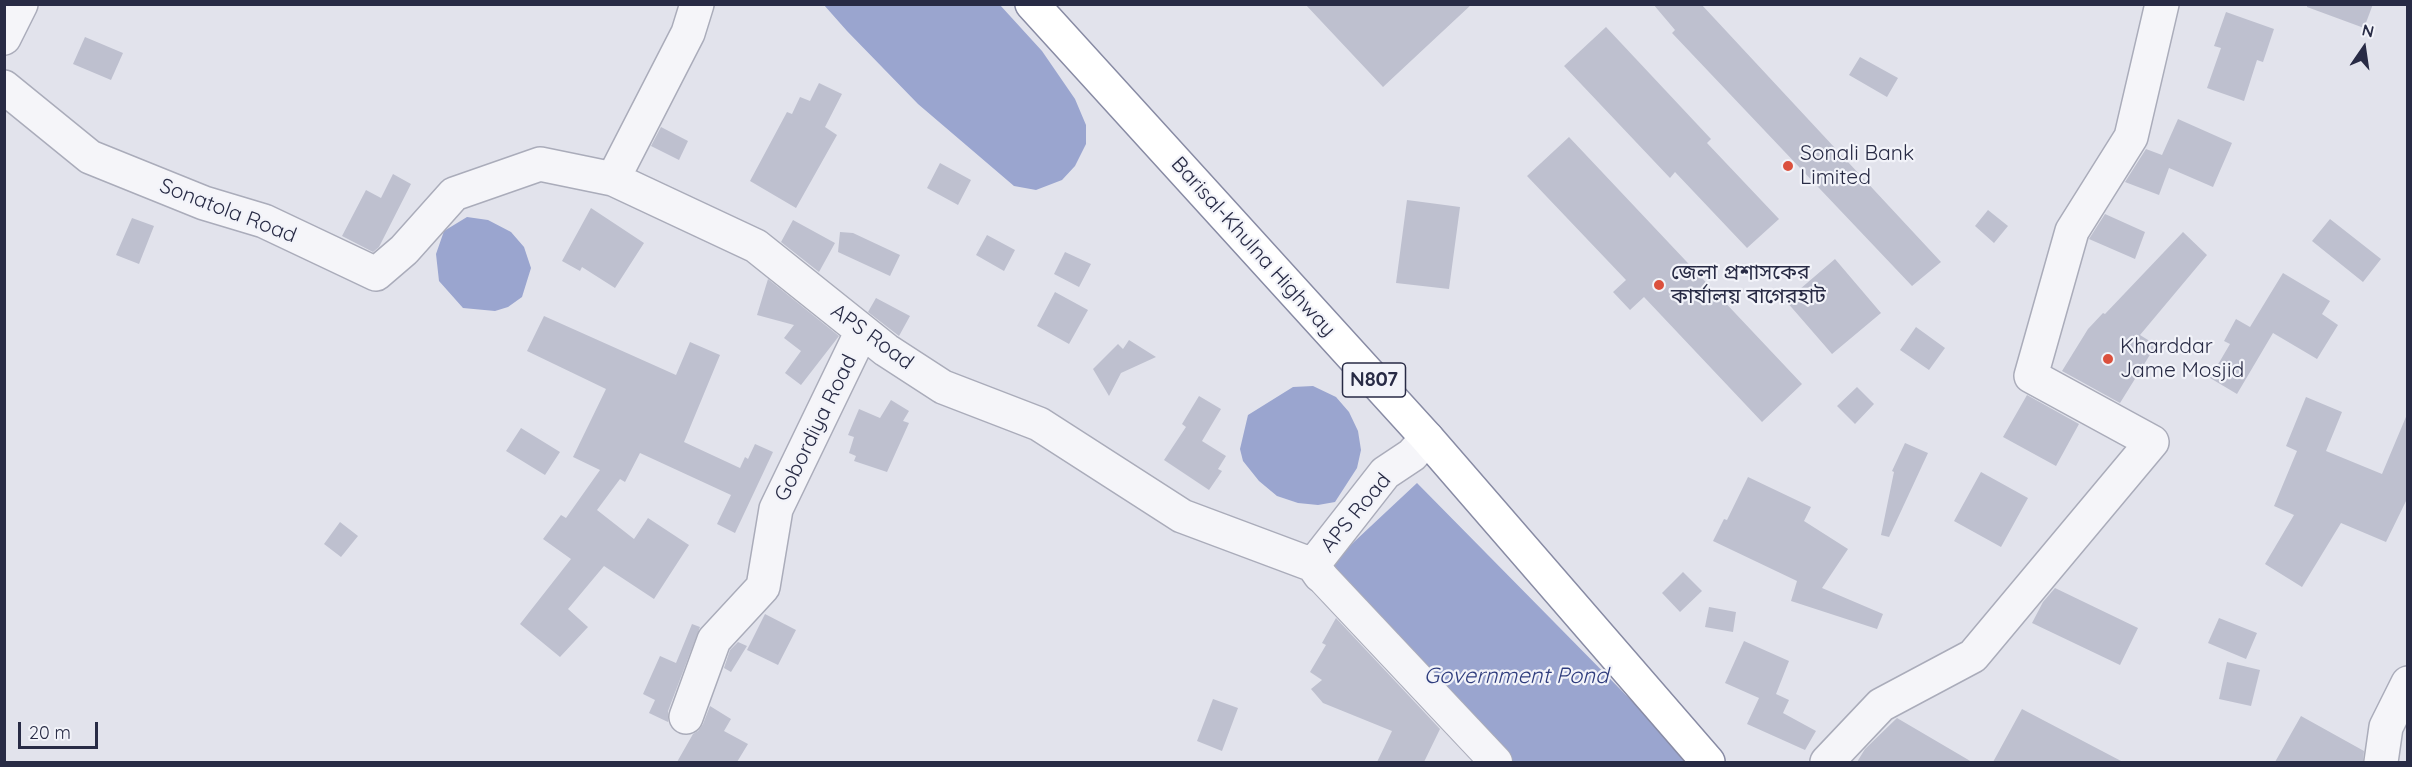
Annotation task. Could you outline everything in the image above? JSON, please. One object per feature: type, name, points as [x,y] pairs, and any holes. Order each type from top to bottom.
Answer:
[{"type":"highway","name":"Barisal-Khulna Highway","points":[[1032,4],[1427,438],[1708,762]]},
{"type":"street","points":[[4,38],[21,4]]},
{"type":"street","points":[[613,178],[688,33],[697,4]]},
{"type":"street","points":[[1827,762],[1881,705],[1973,656],[2152,442],[2031,376],[2072,231],[2131,137],[2162,4]]},
{"type":"street","name":"Sonatola Road","points":[[4,87],[90,157],[204,203],[264,220],[376,274],[404,250],[454,194],[540,164],[613,178]]},
{"type":"street","name":"APS Road","points":[[613,178],[756,246],[886,350],[943,387],[1039,424],[1182,516],[1316,570],[1385,473],[1412,455],[1427,438]]},
{"type":"street","name":"Gobordiya Road","points":[[686,717],[714,640],[763,587],[776,509],[862,331]]},
{"type":"street","points":[[1316,570],[1496,762]]},
{"type":"street","points":[[2381,762],[2386,727],[2408,683]]},
{"type":"water","points":[[824,5],[1000,5],[1042,51],[1075,99],[1086,125],[1086,144],[1075,166],[1062,180],[1036,190],[1014,186],[918,104]]},
{"type":"water","points":[[467,217],[488,220],[511,232],[524,247],[531,268],[522,297],[508,307],[495,311],[463,308],[439,281],[436,254],[444,231]]},
{"type":"water","points":[[1313,386],[1336,397],[1349,412],[1358,431],[1361,450],[1357,468],[1335,502],[1318,505],[1298,503],[1277,496],[1259,481],[1243,461],[1240,449],[1248,415],[1293,387]]},
{"type":"water","name":"Government Pond","points":[[1417,483],[1692,762],[1509,762],[1325,569]]},
{"type":"building","points":[[1305,4],[1472,4],[1383,87]]},
{"type":"building","points":[[1653,4],[1701,4],[1941,262],[1912,286],[1672,33],[1675,30]]},
{"type":"building","points":[[2307,4],[2373,4],[2364,28],[2307,7]]},
{"type":"building","points":[[2226,12],[2274,29],[2263,62],[2257,60],[2244,101],[2207,88],[2221,48],[2214,46]]},
{"type":"building","points":[[1606,27],[1711,139],[1707,143],[1779,219],[1747,248],[1675,172],[1670,178],[1564,66]]},
{"type":"building","points":[[85,37],[123,53],[111,80],[73,64]]},
{"type":"building","points":[[1860,57],[1898,78],[1887,97],[1849,75]]},
{"type":"building","points":[[819,83],[842,94],[825,127],[837,135],[796,208],[750,181],[787,112],[792,114],[800,97],[810,101]]},
{"type":"building","points":[[2178,119],[2232,143],[2213,187],[2169,168],[2159,195],[2125,182],[2146,149],[2162,155]]},
{"type":"building","points":[[661,127],[688,141],[679,160],[651,146]]},
{"type":"building","points":[[1569,137],[1802,384],[1762,422],[1644,297],[1630,310],[1613,292],[1626,280],[1527,176]]},
{"type":"building","points":[[940,163],[971,180],[958,205],[927,188]]},
{"type":"building","points":[[393,174],[411,184],[379,247],[373,252],[342,236],[366,190],[381,198]]},
{"type":"building","points":[[1407,200],[1460,207],[1449,289],[1396,283]]},
{"type":"building","points":[[591,208],[644,243],[615,288],[582,267],[580,271],[562,261]]},
{"type":"building","points":[[1988,210],[2008,226],[1994,243],[1975,226]]},
{"type":"building","points":[[2105,214],[2145,232],[2135,259],[2089,239]]},
{"type":"building","points":[[132,218],[154,226],[139,264],[116,255]]},
{"type":"building","points":[[2330,219],[2381,259],[2363,282],[2312,241]]},
{"type":"building","points":[[793,220],[835,243],[819,272],[781,242]]},
{"type":"building","points":[[840,232],[853,233],[900,255],[890,276],[838,252]]},
{"type":"building","points":[[2183,232],[2207,255],[2140,335],[2156,345],[2120,403],[2062,371],[2088,329]]},
{"type":"building","points":[[987,235],[1015,250],[1004,271],[976,255]]},
{"type":"building","points":[[1065,252],[1091,264],[1079,287],[1054,274]]},
{"type":"building","points":[[1835,259],[1881,313],[1832,354],[1786,301]]},
{"type":"building","points":[[2283,273],[2330,301],[2322,314],[2338,325],[2317,359],[2273,333],[2237,394],[2210,378],[2230,344],[2224,341],[2236,319],[2250,327]]},
{"type":"building","points":[[768,279],[839,336],[801,385],[785,373],[801,351],[784,338],[794,325],[757,315]]},
{"type":"building","points":[[1055,292],[1088,310],[1069,344],[1037,326]]},
{"type":"building","points":[[876,298],[910,316],[899,336],[868,312]]},
{"type":"building","points":[[544,316],[676,375],[690,342],[720,355],[684,442],[740,468],[745,457],[748,459],[755,444],[773,452],[735,533],[717,524],[731,495],[640,453],[625,482],[620,479],[597,510],[634,539],[648,518],[689,545],[654,599],[604,566],[568,609],[588,627],[560,657],[520,624],[571,559],[543,539],[561,515],[566,518],[600,470],[573,457],[606,389],[527,351]]},
{"type":"building","points":[[1916,327],[1945,348],[1929,370],[1900,350]]},
{"type":"building","points":[[1129,340],[1156,357],[1121,373],[1109,396],[1093,369],[1118,344],[1123,349]]},
{"type":"building","points":[[1857,387],[1874,404],[1855,424],[1837,406]]},
{"type":"building","points":[[2027,395],[2079,424],[2056,466],[2003,437]]},
{"type":"building","points":[[1199,396],[1221,409],[1202,441],[1226,456],[1218,469],[1222,471],[1209,490],[1164,460],[1186,427],[1182,424]]},
{"type":"building","points":[[2306,397],[2342,412],[2326,451],[2382,474],[2408,412],[2408,497],[2386,542],[2341,523],[2302,587],[2265,564],[2294,515],[2274,506],[2297,451],[2286,446]]},
{"type":"building","points":[[891,400],[909,411],[903,421],[909,423],[887,472],[854,461],[856,456],[849,453],[854,437],[848,435],[859,409],[880,418]]},
{"type":"building","points":[[521,428],[560,452],[545,475],[506,451]]},
{"type":"building","points":[[1905,443],[1928,453],[1889,537],[1881,535],[1894,472],[1892,471]]},
{"type":"building","points":[[1981,472],[2028,498],[2001,547],[1954,521]]},
{"type":"building","points":[[1748,477],[1811,507],[1804,521],[1848,549],[1822,588],[1883,614],[1877,629],[1791,601],[1797,581],[1713,541],[1724,519],[1727,520]]},
{"type":"building","points":[[340,522],[358,536],[341,557],[324,544]]},
{"type":"building","points":[[1683,572],[1702,591],[1680,612],[1662,593]]},
{"type":"building","points":[[2055,588],[2138,628],[2120,665],[2032,623],[2043,602]]},
{"type":"building","points":[[1709,607],[1736,612],[1733,632],[1705,627]]},
{"type":"building","points":[[765,614],[796,630],[778,665],[747,650]]},
{"type":"building","points":[[1336,618],[1440,729],[1424,762],[1377,762],[1392,731],[1323,703],[1311,689],[1322,680],[1310,672],[1326,645],[1322,643]]},
{"type":"building","points":[[2219,618],[2257,633],[2246,659],[2208,643]]},
{"type":"building","points":[[692,624],[700,627],[668,711],[668,722],[649,713],[655,700],[643,694],[660,656],[676,663]]},
{"type":"building","points":[[1744,641],[1789,661],[1776,694],[1789,700],[1783,713],[1816,731],[1805,750],[1747,724],[1759,698],[1725,683]]},
{"type":"building","points":[[738,642],[747,646],[731,672],[724,668],[730,650]]},
{"type":"building","points":[[2227,662],[2260,670],[2251,706],[2219,699]]},
{"type":"building","points":[[1213,699],[1238,708],[1222,751],[1197,741]]},
{"type":"building","points":[[710,706],[731,719],[724,731],[748,744],[737,762],[677,762],[693,734],[703,724]]},
{"type":"building","points":[[2022,709],[2123,762],[1993,762]]},
{"type":"building","points":[[2301,716],[2364,751],[2363,762],[2275,762]]},
{"type":"building","points":[[1897,718],[1972,762],[1857,762],[1865,749]]},
{"type":"place","name":"Sonali Bank Limited","points":[[1788,166]]},
{"type":"place","name":"জেলা প্রশাসকের কার্যালয় বাগেরহাট","points":[[1659,285]]},
{"type":"place","name":"Kharddar Jame Mosjid","points":[[2108,359]]}]
